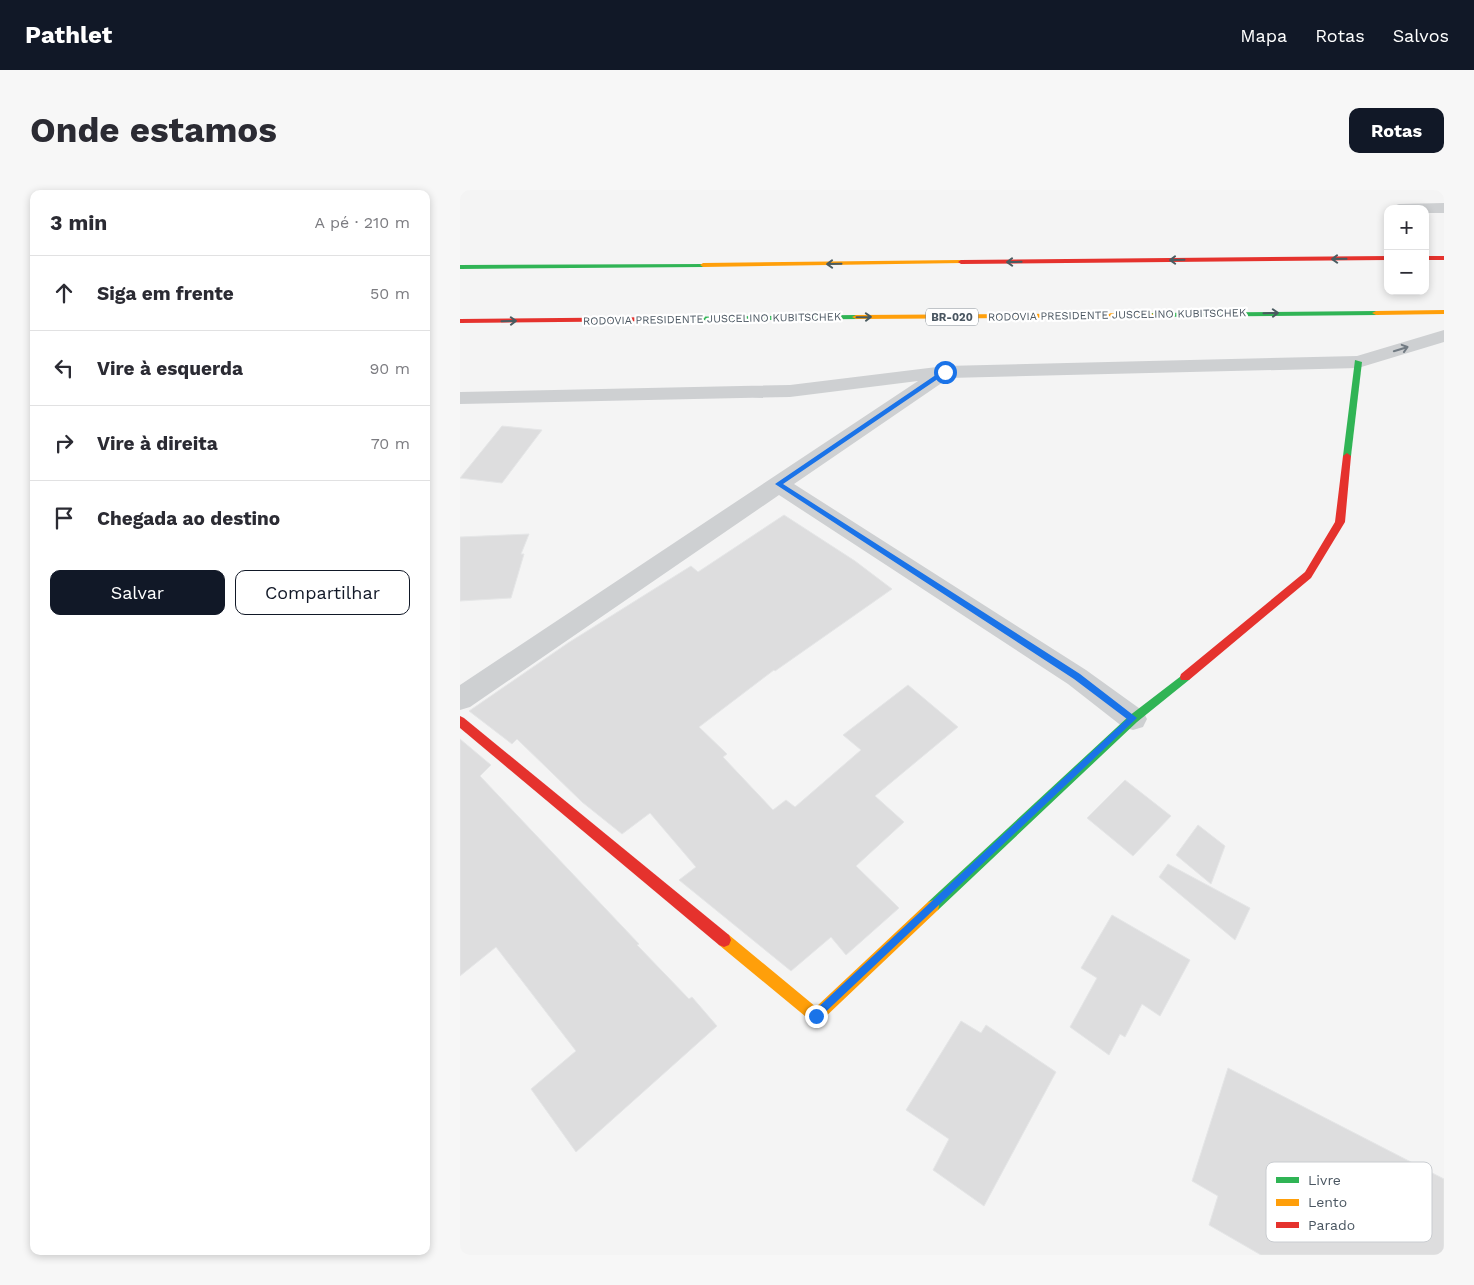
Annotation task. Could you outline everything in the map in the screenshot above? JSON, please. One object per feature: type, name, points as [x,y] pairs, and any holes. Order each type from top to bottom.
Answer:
[{"type":"main road","points":[[460,267],[1384,258]]},
{"type":"main road","points":[[1429,258],[1444,258]]},
{"type":"main road","name":"RODOVIA PRESIDENTE JUSCELINO KUBITSCHEK","points":[[460,321],[1444,312]]},
{"type":"main road","points":[[460,721],[816,1016],[1133,718],[1308,575],[1340,522],[1358,362]]},
{"type":"street","points":[[1429,208],[1444,208]]},
{"type":"street","points":[[460,398],[790,391],[945,372],[1358,362],[1444,336]]},
{"type":"street","points":[[460,699],[945,372]]},
{"type":"street","points":[[778,484],[1077,676],[1133,718]]},
{"type":"building","points":[[502,426],[542,430],[502,483],[460,478]]},
{"type":"building","points":[[784,515],[855,561],[892,589],[774,670],[699,727],[727,754],[723,757],[773,810],[786,800],[795,807],[861,750],[843,735],[908,685],[958,727],[875,796],[904,822],[856,866],[899,908],[846,955],[831,937],[791,971],[679,880],[696,867],[650,813],[622,834],[582,802],[517,739],[512,744],[469,711],[568,643],[691,566],[698,572]]},
{"type":"building","points":[[529,534],[521,554],[524,554],[511,598],[460,601],[460,537]]},
{"type":"building","points":[[460,739],[491,765],[480,776],[639,944],[637,945],[689,999],[692,997],[717,1026],[576,1152],[531,1089],[576,1051],[496,947],[460,976]]},
{"type":"building","points":[[1125,780],[1171,816],[1133,856],[1087,818]]},
{"type":"building","points":[[1198,825],[1225,846],[1211,884],[1176,855]]},
{"type":"building","points":[[1168,864],[1250,908],[1235,940],[1159,877]]},
{"type":"building","points":[[1112,915],[1190,960],[1160,1016],[1142,1004],[1125,1037],[1120,1034],[1109,1055],[1070,1027],[1097,978],[1081,968]]},
{"type":"building","points":[[961,1021],[981,1033],[986,1025],[1056,1072],[984,1206],[933,1170],[949,1139],[906,1110]]},
{"type":"building","points":[[1228,1068],[1411,1162],[1266,1162],[1266,1242],[1432,1242],[1432,1173],[1444,1179],[1444,1255],[1261,1255],[1209,1225],[1218,1196],[1192,1181]]},
{"type":"traffic: fast","points":[[460,267],[703,265]]},
{"type":"traffic: fast","points":[[1151,315],[1376,313]]},
{"type":"traffic: fast","points":[[665,319],[856,317]]},
{"type":"traffic: fast","points":[[1347,456],[1358,362]]},
{"type":"traffic: fast","points":[[933,906],[1133,719],[1185,677]]},
{"type":"traffic: slow","points":[[703,265],[961,262]]},
{"type":"traffic: slow","points":[[1376,313],[1444,312]]},
{"type":"traffic: slow","points":[[856,317],[1151,315]]},
{"type":"traffic: slow","points":[[724,940],[816,1016],[933,906]]},
{"type":"traffic: jam","points":[[961,262],[1384,258]]},
{"type":"traffic: jam","points":[[1429,258],[1444,258]]},
{"type":"traffic: jam","points":[[460,321],[665,319]]},
{"type":"traffic: jam","points":[[1185,677],[1308,575],[1340,522],[1347,456]]},
{"type":"traffic: jam","points":[[460,721],[724,940]]},
{"type":"route","points":[[816,1016],[1133,718],[1077,676],[778,484],[945,372]]}]
